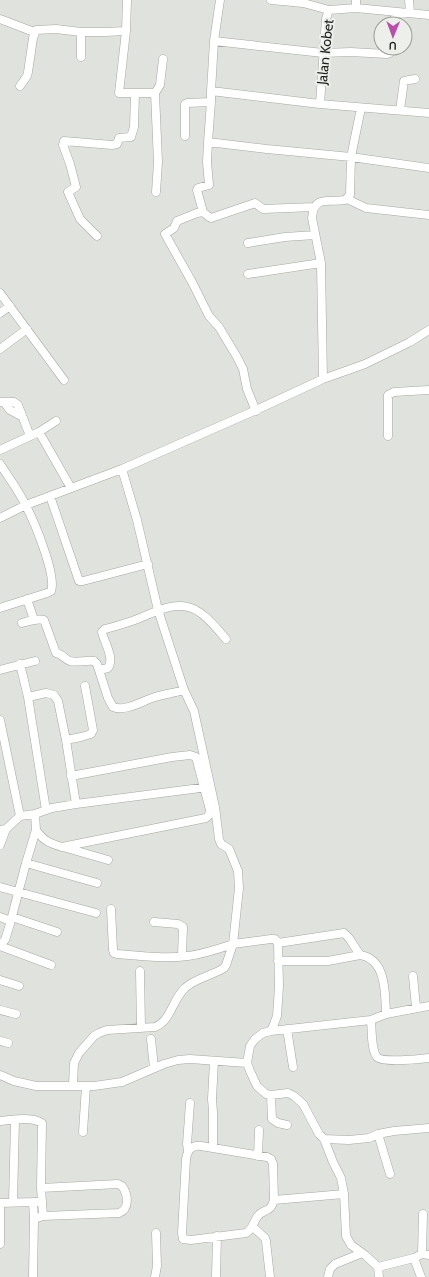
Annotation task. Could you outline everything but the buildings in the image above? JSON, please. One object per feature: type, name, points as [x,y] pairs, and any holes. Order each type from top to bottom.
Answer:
[{"type":"street","points":[[127,0],[126,31],[120,93],[155,92]]},
{"type":"street","points":[[220,0],[214,41],[207,162],[212,184],[198,188],[197,190],[203,212],[211,218],[255,203],[263,209],[314,207]]},
{"type":"street","name":"Jalan Kobet","points":[[271,0],[303,2],[329,10],[326,19],[320,104]]},
{"type":"street","points":[[409,0],[410,12]]},
{"type":"street","points":[[329,10],[356,4],[396,12],[410,12],[429,15]]},
{"type":"street","points":[[395,16],[396,12]]},
{"type":"street","points":[[0,19],[34,32],[36,30],[45,29],[81,32],[126,31]]},
{"type":"street","points":[[20,86],[27,76],[34,32]]},
{"type":"street","points":[[81,32],[81,57]]},
{"type":"street","points":[[214,41],[323,53],[373,53]]},
{"type":"street","points":[[156,192],[158,162],[155,92],[160,84],[163,59]]},
{"type":"street","points":[[400,110],[404,81],[414,78]]},
{"type":"street","points":[[211,90],[320,104],[429,113]]},
{"type":"street","points":[[97,236],[80,219],[68,192],[76,187],[63,145],[64,141],[112,145],[117,144],[119,138],[131,137],[134,128],[135,93]]},
{"type":"street","points":[[185,136],[185,104],[211,102]]},
{"type":"street","points":[[347,199],[350,195],[351,157],[361,108]]},
{"type":"street","points":[[208,142],[351,157],[429,168]]},
{"type":"street","points":[[323,379],[321,263],[312,218],[314,207],[322,200],[347,199],[366,208],[429,215]]},
{"type":"street","points":[[203,212],[177,221],[174,228],[165,234],[209,316],[219,327],[243,369],[247,389],[256,411]]},
{"type":"street","points":[[248,243],[285,237],[315,235]]},
{"type":"street","points":[[248,274],[321,263]]},
{"type":"street","points":[[0,293],[64,380]]},
{"type":"street","points":[[0,313],[10,306]]},
{"type":"street","points":[[0,349],[27,329]]},
{"type":"street","points":[[0,518],[26,505],[122,469],[256,411],[323,379],[365,364],[410,342],[429,330]]},
{"type":"street","points":[[388,436],[388,395],[394,392],[429,390]]},
{"type":"street","points":[[2,402],[10,410],[21,416],[30,436]]},
{"type":"street","points":[[0,450],[40,432],[56,420]]},
{"type":"street","points":[[40,432],[71,488]]},
{"type":"street","points":[[0,464],[26,505],[48,561],[52,583],[50,590],[47,593],[0,608]]},
{"type":"street","points":[[62,847],[206,818],[210,815],[207,787],[194,711],[184,690],[158,610],[148,564],[122,469]]},
{"type":"street","points":[[50,496],[79,581],[148,564]]},
{"type":"street","points":[[27,599],[34,620]]},
{"type":"street","points":[[99,670],[108,668],[110,664],[109,652],[102,632],[105,629],[170,607],[189,607],[200,613],[226,640]]},
{"type":"street","points":[[22,624],[34,620],[44,620],[56,653],[61,654],[68,661],[94,661],[113,707],[118,709],[130,707],[156,697],[184,690]]},
{"type":"street","points":[[0,670],[35,661]]},
{"type":"street","points":[[20,664],[28,697],[46,810]]},
{"type":"street","points":[[66,740],[88,736],[93,730],[85,686]]},
{"type":"street","points":[[28,697],[46,693],[54,695],[58,701],[76,804]]},
{"type":"street","points":[[0,720],[20,816]]},
{"type":"street","points":[[71,776],[172,757],[190,755],[196,757],[216,807],[219,839],[221,844],[229,849],[238,872],[239,888],[233,944],[224,968],[185,987],[176,1000],[166,1020],[161,1025],[155,1027],[107,1030],[94,1036],[79,1053],[74,1063],[73,1085]]},
{"type":"street","points":[[0,845],[3,830],[20,816],[76,804],[207,787]]},
{"type":"street","points":[[35,814],[36,830],[12,919],[5,940],[0,945],[51,964]]},
{"type":"street","points":[[36,830],[50,843],[108,860]]},
{"type":"street","points":[[26,863],[97,883]]},
{"type":"street","points":[[0,887],[96,913]]},
{"type":"street","points":[[112,909],[114,953],[155,957],[182,956],[208,952],[233,944],[275,939],[278,943],[277,1016],[271,1031]]},
{"type":"street","points":[[0,917],[57,932]]},
{"type":"street","points":[[154,922],[178,924],[183,927],[182,956]]},
{"type":"street","points":[[278,943],[344,933],[360,955]]},
{"type":"street","points":[[278,960],[328,961],[360,955],[370,958],[381,973],[386,1014]]},
{"type":"street","points":[[140,971],[141,1028]]},
{"type":"street","points":[[413,976],[416,1008]]},
{"type":"street","points":[[0,980],[19,986]]},
{"type":"street","points":[[380,1277],[378,1267],[351,1245],[346,1236],[344,1194],[341,1178],[324,1139],[319,1134],[299,1099],[288,1093],[266,1094],[257,1086],[247,1063],[250,1046],[252,1042],[263,1033],[271,1031],[371,1020],[386,1014],[429,1006]]},
{"type":"street","points":[[0,1010],[16,1014]]},
{"type":"street","points":[[371,1020],[374,1051],[379,1059],[392,1060],[429,1058]]},
{"type":"street","points":[[287,1029],[293,1067]]},
{"type":"street","points":[[151,1039],[154,1068]]},
{"type":"street","points":[[0,1075],[14,1081],[36,1086],[94,1086],[122,1082],[164,1064],[178,1060],[190,1059],[247,1063]]},
{"type":"street","points":[[213,1148],[212,1099],[214,1061]]},
{"type":"street","points":[[83,1132],[86,1086]]},
{"type":"street","points":[[271,1094],[272,1119],[278,1123],[287,1125]]},
{"type":"street","points":[[188,1151],[197,1146],[258,1156],[267,1156],[271,1159],[272,1164],[274,1200],[270,1209],[263,1212],[257,1218],[253,1227],[246,1233],[191,1240],[183,1239],[182,1233],[190,1103]]},
{"type":"street","points":[[13,1202],[16,1120]]},
{"type":"street","points":[[0,1121],[27,1120],[42,1123],[43,1216]]},
{"type":"street","points":[[324,1139],[349,1140],[369,1138],[378,1134],[394,1131],[429,1128]]},
{"type":"street","points":[[258,1156],[259,1130]]},
{"type":"street","points":[[378,1134],[390,1174]]},
{"type":"street","points":[[34,1219],[43,1216],[115,1214],[125,1210],[127,1202],[124,1188],[118,1184],[42,1188]]},
{"type":"street","points":[[274,1200],[344,1194]]},
{"type":"street","points":[[0,1244],[0,1203],[42,1201]]},
{"type":"street","points":[[33,1202],[33,1277]]},
{"type":"street","points":[[421,1277],[423,1214]]},
{"type":"street","points":[[253,1227],[265,1238],[270,1277]]},
{"type":"street","points":[[155,1277],[157,1266],[156,1233]]},
{"type":"street","points":[[216,1277],[217,1236]]},
{"type":"street","points":[[328,1277],[330,1270],[335,1264],[362,1253]]},
{"type":"street","points":[[378,1267],[422,1256]]}]
